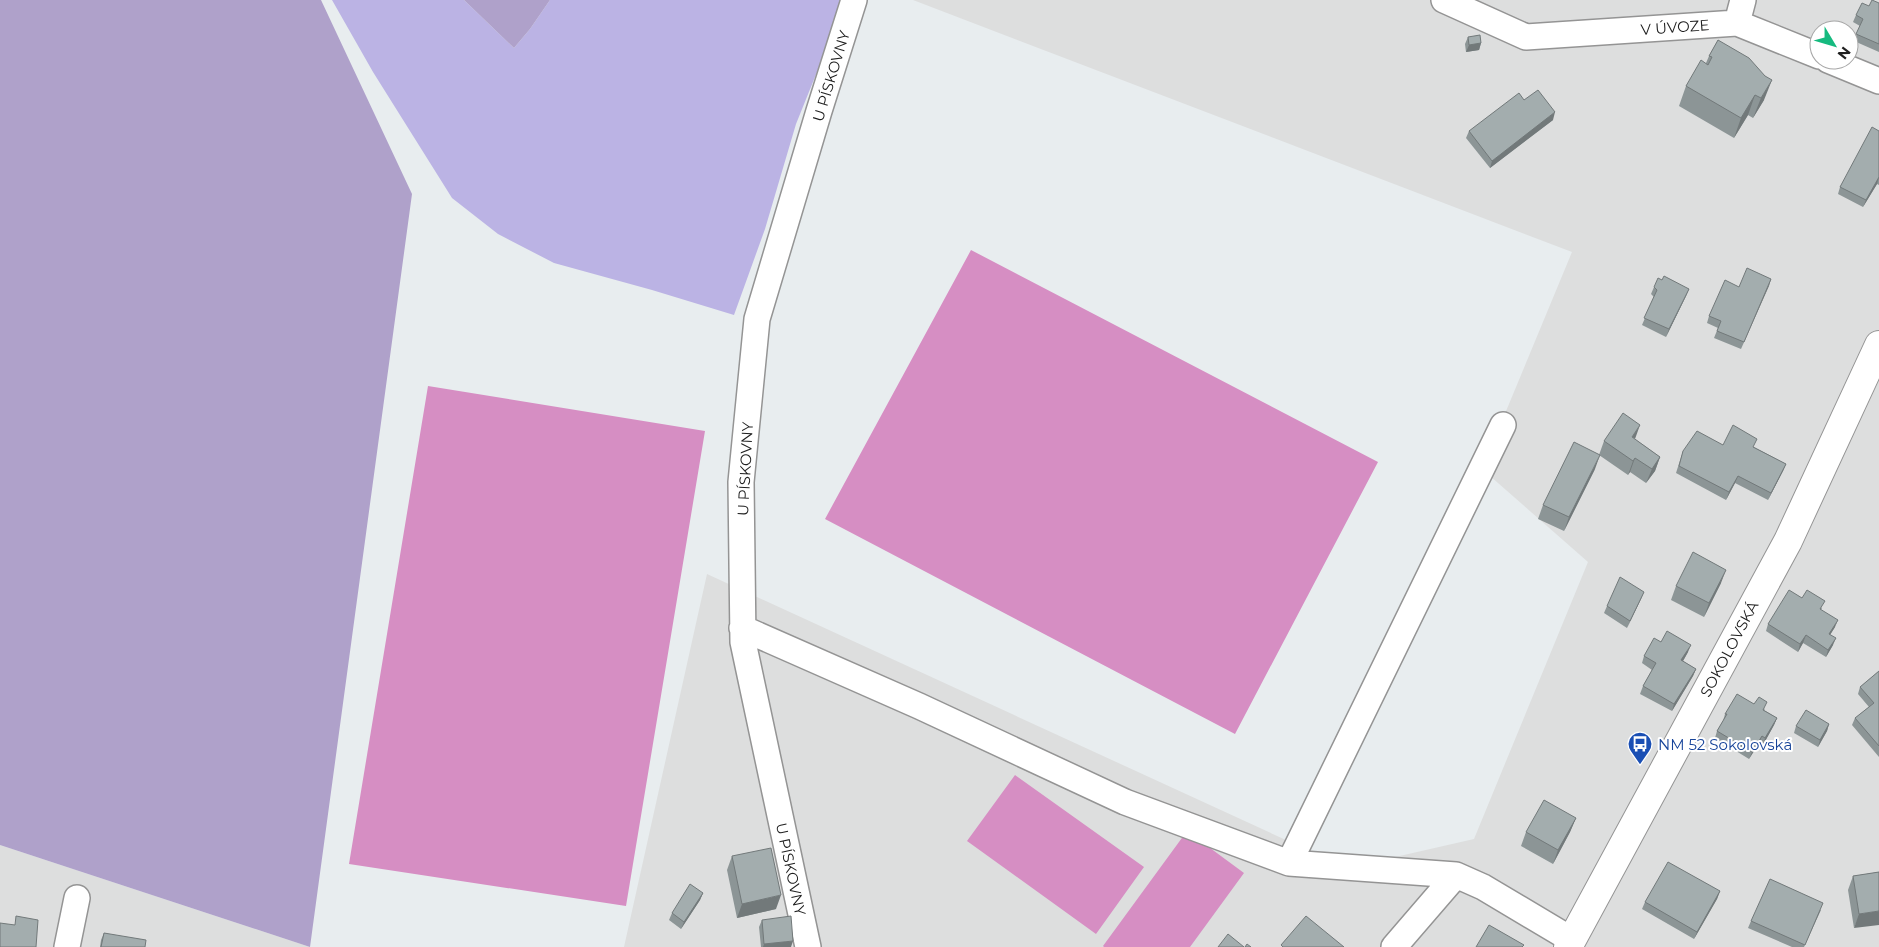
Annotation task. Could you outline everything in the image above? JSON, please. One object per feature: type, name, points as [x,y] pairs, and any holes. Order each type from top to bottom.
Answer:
[{"type":"street","name":"U PÍSKOVNY","points":[[808,947],[743,642],[741,482],[757,319],[854,0]]},
{"type":"street","name":"V ÚVOZE","points":[[1444,0],[1526,36],[1740,12],[1809,50]]},
{"type":"street","points":[[1852,70],[1879,81]]},
{"type":"street","name":"SOKOLOVSKÁ","points":[[1570,943],[1788,541],[1879,345]]},
{"type":"street","points":[[1289,864],[1503,425]]},
{"type":"street","points":[[742,628],[919,706],[1126,802],[1289,864],[1456,876],[1483,886],[1570,943]]},
{"type":"street","points":[[1394,947],[1456,876]]},
{"type":"street","points":[[67,947],[77,898]]},
{"type":"shaded area","points":[[0,0],[321,0],[412,194],[310,947],[0,845]]},
{"type":"shaded area","points":[[332,0],[464,0],[514,48],[550,0],[846,0],[796,124],[765,229],[734,315],[554,263],[498,234],[452,198],[373,72]]},
{"type":"shaded area","points":[[464,0],[550,0],[514,48]]},
{"type":"shaded area","points":[[913,0],[1879,0],[1879,947],[624,947],[707,574],[1347,868],[1474,839],[1588,562],[1482,469],[1572,252]]},
{"type":"shaded area","points":[[971,250],[1378,462],[1235,734],[825,519]]},
{"type":"shaded area","points":[[428,386],[705,431],[626,906],[349,864]]},
{"type":"shaded area","points":[[1015,775],[1144,867],[1096,934],[967,841]]},
{"type":"shaded area","points":[[1187,831],[1244,873],[1190,947],[1104,947],[1103,946]]},
{"type":"shaded area","points":[[0,845],[310,947],[0,947]]},
{"type":"building","points":[[1872,0],[1879,3],[1879,44],[1859,35],[1859,28],[1863,19],[1856,15],[1862,3],[1869,6]]},
{"type":"building","points":[[1480,35],[1481,43],[1469,45],[1468,37]]},
{"type":"building","points":[[1718,40],[1749,58],[1765,76],[1772,80],[1761,98],[1755,95],[1741,118],[1686,86],[1701,60],[1708,65],[1712,57],[1709,56]]},
{"type":"building","points":[[1538,90],[1555,112],[1492,161],[1469,131],[1519,93],[1524,100]]},
{"type":"building","points":[[1872,127],[1879,131],[1879,177],[1866,200],[1840,187]]},
{"type":"building","points":[[1747,268],[1771,279],[1744,342],[1717,331],[1721,321],[1709,316],[1725,280],[1739,287]]},
{"type":"building","points":[[1664,276],[1689,289],[1669,329],[1644,318],[1657,290],[1654,287],[1658,278],[1662,280]]},
{"type":"building","points":[[1623,413],[1640,425],[1632,437],[1660,457],[1652,469],[1635,458],[1633,461],[1604,441]]},
{"type":"building","points":[[1733,425],[1757,439],[1753,447],[1786,464],[1771,493],[1738,476],[1729,492],[1679,466],[1683,451],[1697,431],[1723,445]]},
{"type":"building","points":[[1574,442],[1600,455],[1569,517],[1543,505]]},
{"type":"building","points":[[1693,552],[1726,570],[1709,603],[1676,586]]},
{"type":"building","points":[[1620,577],[1644,592],[1630,621],[1607,606]]},
{"type":"building","points":[[1789,590],[1802,598],[1807,590],[1825,601],[1820,609],[1838,620],[1829,634],[1836,638],[1828,650],[1806,635],[1800,644],[1768,624]]},
{"type":"building","points":[[1667,631],[1691,645],[1681,660],[1696,669],[1674,704],[1643,686],[1656,663],[1644,656],[1654,638],[1661,642]]},
{"type":"building","points":[[1879,671],[1879,746],[1855,718],[1874,703],[1860,687]]},
{"type":"building","points":[[1737,694],[1754,704],[1759,697],[1767,702],[1763,710],[1777,718],[1765,738],[1762,736],[1752,752],[1717,731]]},
{"type":"building","points":[[1806,710],[1829,724],[1820,740],[1796,726]]},
{"type":"building","points":[[1544,800],[1576,818],[1558,850],[1526,832]]},
{"type":"building","points":[[771,848],[781,895],[742,904],[732,856]]},
{"type":"building","points":[[1668,862],[1720,891],[1697,932],[1645,902]]},
{"type":"building","points":[[1879,872],[1879,911],[1859,914],[1853,876]]},
{"type":"building","points":[[1770,879],[1823,903],[1805,945],[1751,921]]},
{"type":"building","points":[[690,884],[703,893],[684,922],[672,913]]},
{"type":"building","points":[[16,916],[38,920],[36,947],[0,947],[0,923],[15,925]]},
{"type":"building","points":[[791,916],[793,941],[764,944],[762,920]]},
{"type":"building","points":[[1306,916],[1344,947],[1283,947],[1281,945]]},
{"type":"building","points":[[1489,925],[1524,945],[1522,947],[1476,947]]},
{"type":"building","points":[[104,933],[146,940],[145,947],[101,947]]},
{"type":"building","points":[[1228,934],[1244,947],[1218,947]]},
{"type":"place","name":"NM 52 Sokolovská","points":[[1640,765]]}]
